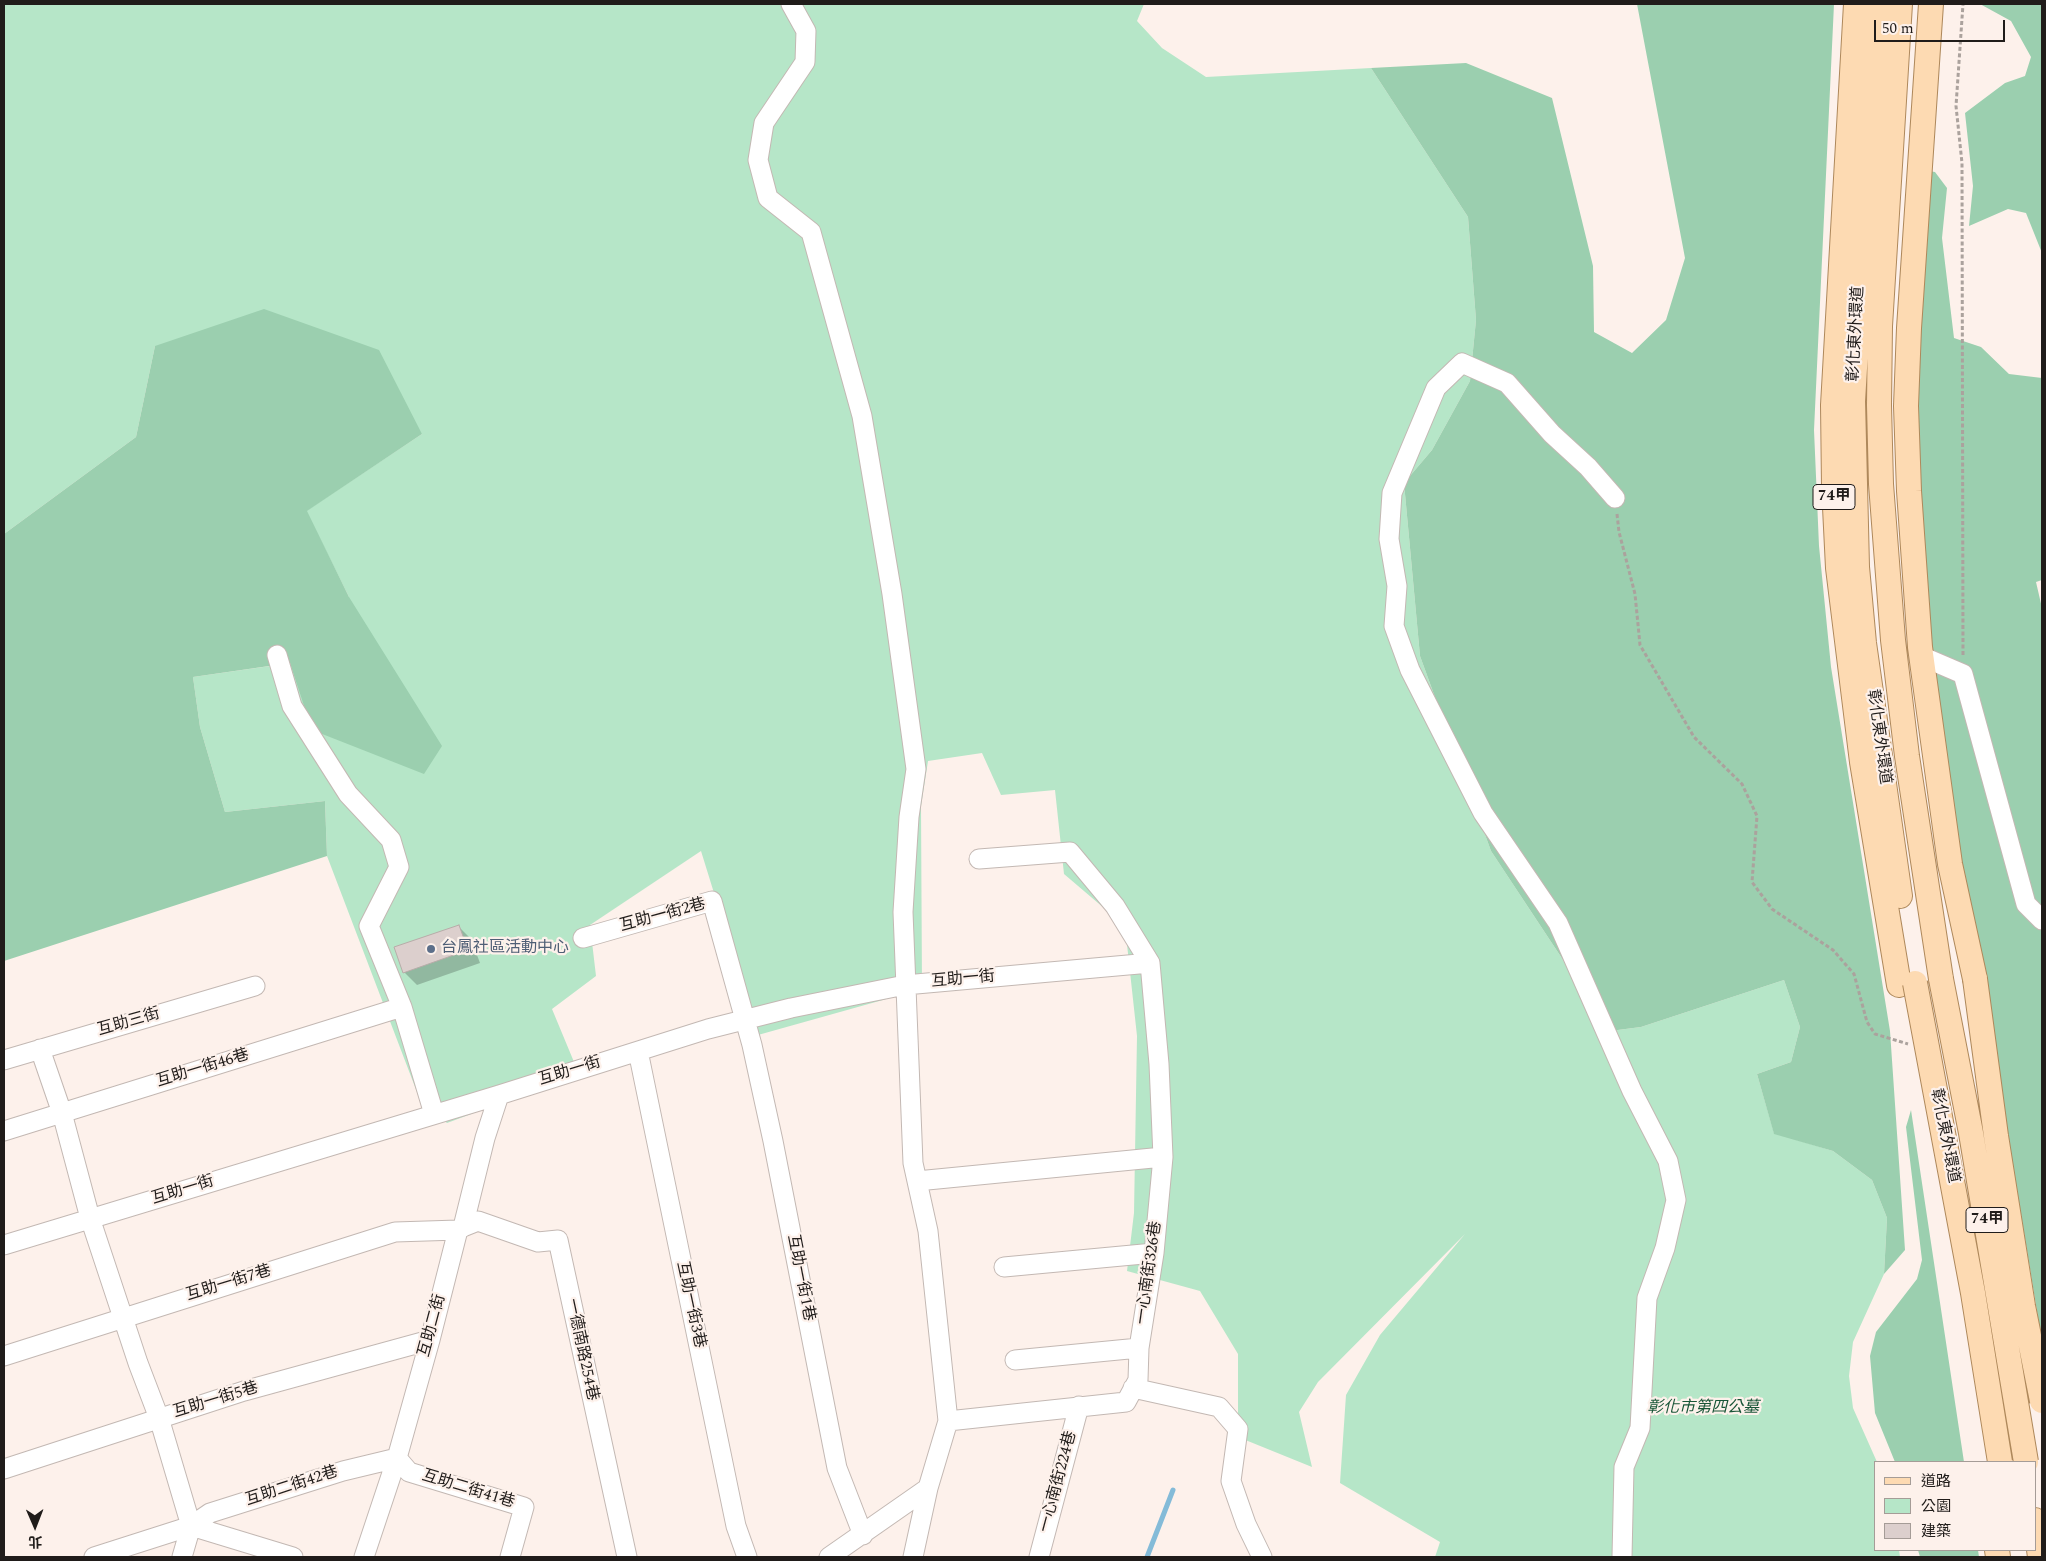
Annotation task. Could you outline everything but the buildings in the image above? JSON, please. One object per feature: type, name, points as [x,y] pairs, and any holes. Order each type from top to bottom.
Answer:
[{"type":"main road","name":"74甲","points":[[1856,4],[1833,404],[1838,568],[1856,715],[1879,874],[1907,984],[1984,1461]]},
{"type":"main road","name":"彰化東外環道","points":[[1877,4],[1853,401],[1857,567],[1864,643],[1895,872],[1907,984],[1973,1293],[2000,1461]]},
{"type":"main road","name":"彰化東外環道","points":[[1900,4],[1880,326],[1879,405],[1881,484],[1894,650],[1907,756],[1942,979],[1990,1240],[2026,1461]]},
{"type":"main road","name":"74甲","points":[[1931,4],[1909,328],[1906,406],[1914,568],[1921,656],[1950,864],[1975,979],[1997,1146],[2023,1306],[2042,1401]]},
{"type":"main road","points":[[2036,1527],[2040,1557]]},
{"type":"street","points":[[791,4],[806,31],[805,62],[764,123],[758,160],[768,198],[811,232],[862,416],[892,594],[916,769],[909,816],[903,912],[913,1163],[928,1231],[948,1421],[928,1488],[914,1557]]},
{"type":"street","points":[[1615,498],[1588,467],[1552,434],[1507,383],[1462,363],[1436,388],[1392,493],[1390,539],[1397,586],[1394,626],[1410,670],[1484,814],[1558,923],[1632,1091],[1668,1161],[1676,1200],[1665,1248],[1647,1298],[1640,1428],[1624,1467],[1622,1557]]},
{"type":"street","points":[[278,655],[292,706],[348,794],[391,840],[400,867],[369,926],[402,1007],[434,1114]]},
{"type":"street","points":[[1921,656],[1963,674],[2026,904],[2042,920]]},
{"type":"street","points":[[979,859],[1070,852],[1115,906],[1150,963]]},
{"type":"street","name":"互助一街2巷","points":[[583,938],[712,901],[745,1020]]},
{"type":"street","name":"互助一街","points":[[4,1245],[499,1095],[708,1029],[905,985],[1150,963]]},
{"type":"street","name":"一心南街326巷","points":[[1133,1388],[1138,1380],[1139,1348],[1154,1253],[1162,1157],[1159,1064],[1150,963]]},
{"type":"street","name":"互助三街","points":[[4,1060],[255,986]]},
{"type":"street","name":"互助一街46巷","points":[[4,1131],[402,1007]]},
{"type":"street","name":"互助一街1巷","points":[[745,1020],[773,1141],[837,1468],[862,1535]]},
{"type":"street","points":[[40,1049],[62,1114],[90,1218],[159,1418],[191,1526],[182,1557]]},
{"type":"street","name":"互助一街3巷","points":[[638,1051],[736,1526],[747,1557]]},
{"type":"street","name":"互助二街","points":[[364,1557],[397,1458],[485,1138],[499,1095]]},
{"type":"street","points":[[917,1181],[1162,1157]]},
{"type":"street","name":"一德南路254巷","points":[[460,1228],[478,1221],[538,1242],[558,1240],[627,1557]]},
{"type":"street","name":"互助一街7巷","points":[[4,1356],[395,1232],[460,1228]]},
{"type":"street","points":[[1004,1267],[1154,1253]]},
{"type":"street","name":"互助一街5巷","points":[[4,1469],[244,1391],[430,1340]]},
{"type":"street","points":[[1015,1360],[1139,1348]]},
{"type":"street","points":[[948,1421],[1126,1402],[1133,1388],[1219,1407],[1238,1429],[1232,1481],[1246,1524],[1262,1557]]},
{"type":"street","name":"一心南街224巷","points":[[1039,1557],[1079,1406]]},
{"type":"street","name":"互助二街42巷","points":[[94,1557],[191,1526],[210,1513],[343,1471],[397,1458]]},
{"type":"street","name":"互助二街41巷","points":[[397,1458],[409,1472],[524,1507],[510,1557]]},
{"type":"street","points":[[829,1557],[928,1488]]},
{"type":"street","points":[[191,1526],[293,1557]]},
{"type":"path","points":[[1963,4],[1956,106],[1962,163],[1963,674]]},
{"type":"path","points":[[1615,498],[1619,532],[1635,594],[1640,645],[1694,736],[1742,784],[1757,816],[1752,882],[1772,908],[1833,950],[1854,974],[1868,1022],[1875,1034],[1916,1047]]},
{"type":"green space","name":"彰化市第四公墓","points":[[4,4],[1144,4],[1137,21],[1162,48],[1206,77],[1371,68],[1468,217],[1476,320],[1470,381],[1432,450],[1404,483],[1420,656],[1491,851],[1610,1031],[1641,1027],[1784,980],[1800,1027],[1791,1062],[1757,1074],[1774,1133],[1833,1151],[1872,1180],[1887,1218],[1884,1274],[1853,1342],[1849,1376],[1853,1408],[1877,1461],[1874,1461],[1874,1551],[1899,1551],[1900,1557],[1435,1557],[1440,1542],[1340,1483],[1346,1395],[1380,1335],[1465,1234],[1318,1382],[1299,1412],[1312,1467],[1238,1437],[1238,1354],[1200,1291],[1127,1271],[1134,1213],[1137,1036],[1125,926],[1064,874],[1055,790],[1001,795],[982,753],[928,761],[921,806],[922,989],[758,1035],[701,851],[590,925],[596,976],[552,1009],[579,1074],[447,1123],[420,1100],[327,856],[325,801],[225,812],[200,727],[193,677],[291,663],[349,597],[306,511],[422,434],[155,346],[136,437],[4,534]]},
{"type":"green space","points":[[1637,4],[1834,4],[1814,430],[1819,546],[1831,667],[1890,1031],[1905,1250],[1884,1274],[1887,1218],[1872,1180],[1833,1151],[1774,1134],[1757,1074],[1791,1062],[1800,1027],[1784,980],[1641,1027],[1610,1031],[1491,851],[1420,656],[1404,483],[1432,450],[1470,381],[1476,320],[1468,217],[1371,68],[1466,63],[1552,98],[1593,266],[1594,332],[1632,353],[1666,320],[1685,258]]},
{"type":"green space","points":[[1980,4],[2042,4],[2042,253],[2026,213],[2008,209],[1969,226],[1973,186],[1965,113],[2005,83],[2025,76],[2031,57],[2011,21]]},
{"type":"green space","points":[[1916,169],[1935,172],[1947,188],[1942,238],[1954,338],[1981,347],[2009,374],[2042,378],[2042,580],[2036,582],[2042,608],[2042,1342],[1995,1056],[1927,714],[1909,485]]},
{"type":"green space","points":[[264,309],[379,350],[422,434],[307,511],[349,597],[442,746],[424,774],[312,730],[290,663],[193,677],[200,727],[225,812],[325,801],[327,856],[4,961],[4,534],[136,437],[155,346]]},
{"type":"green space","points":[[1911,1110],[1964,1461],[1895,1461],[1875,1413],[1870,1356],[1876,1332],[1917,1279],[1922,1260],[1906,1127]]},
{"type":"green space","points":[[1918,1551],[1978,1551],[1979,1557],[1920,1557]]},
{"type":"waterway","points":[[1147,1557],[1173,1490]]},
{"type":"place","name":"台鳳社區活動中心","points":[[431,949]]}]
